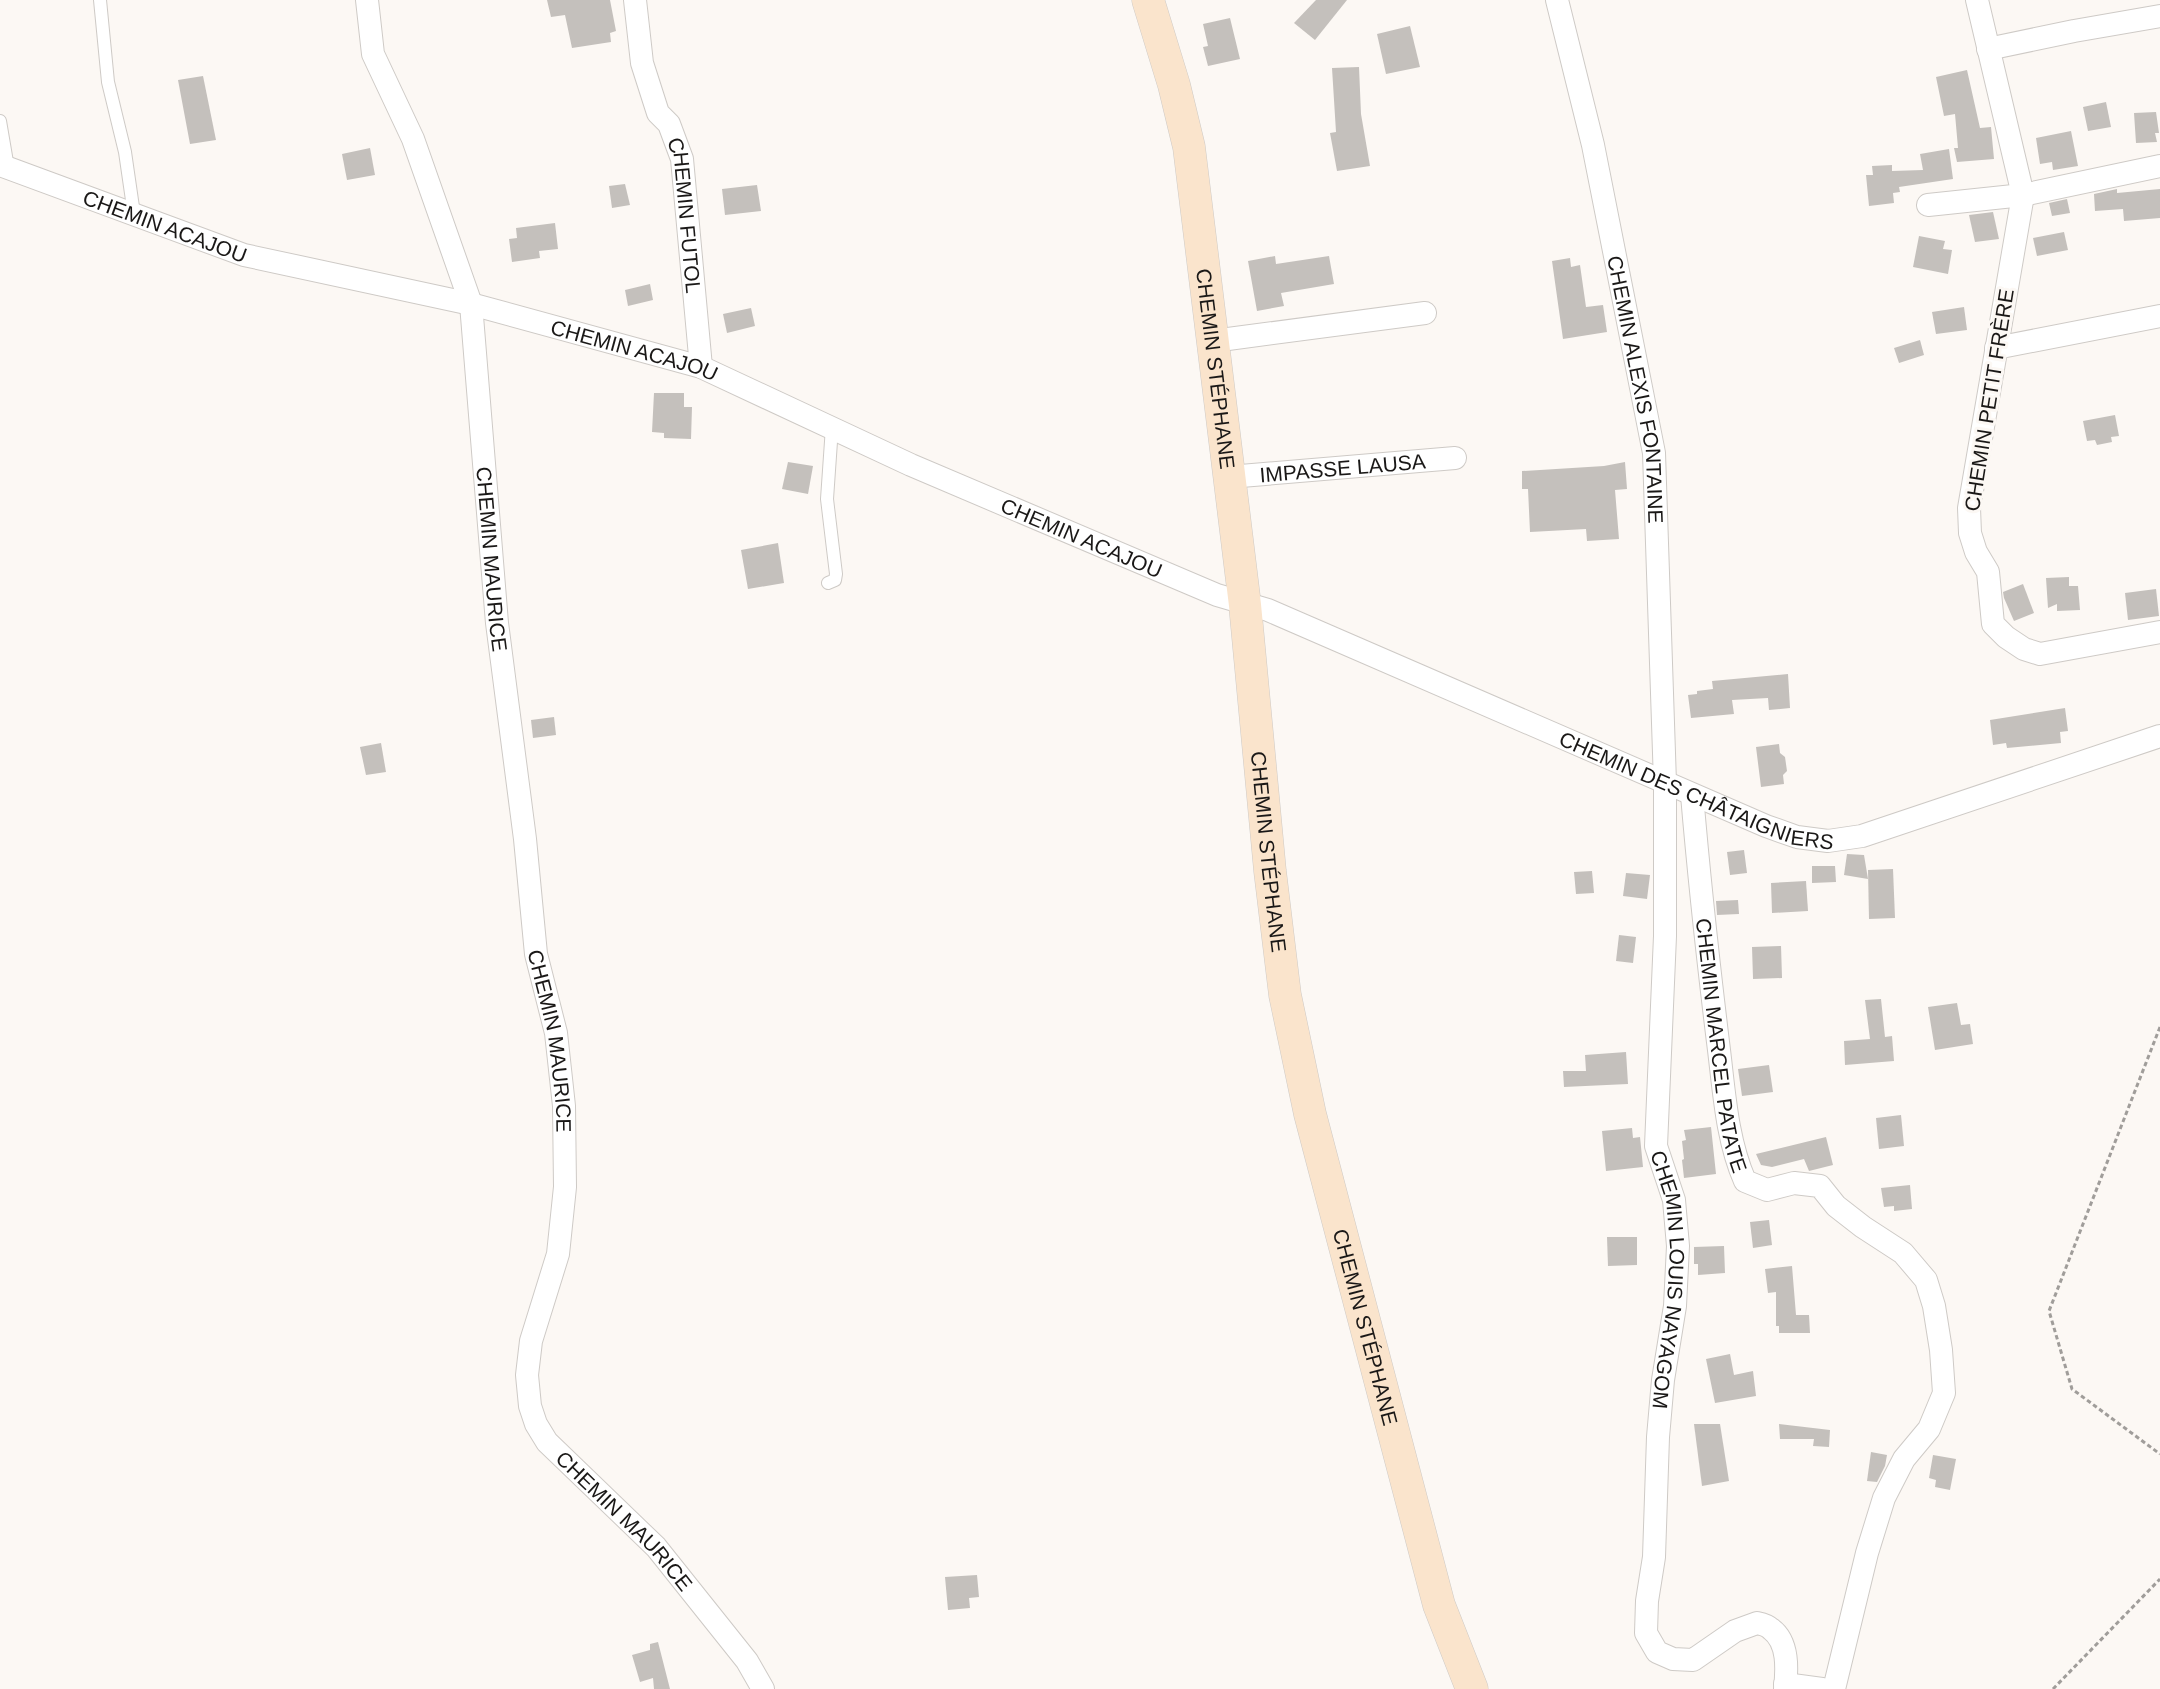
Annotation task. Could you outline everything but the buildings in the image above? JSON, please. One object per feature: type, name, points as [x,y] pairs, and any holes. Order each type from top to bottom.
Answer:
[{"type":"main road","name":"CHEMIN STÉPHANE","points":[[1148,0],[1174,85],[1189,147],[1245,604],[1270,871],[1287,1006],[1310,1114],[1439,1605],[1472,1689]]},
{"type":"street","name":"CHEMIN MAURICE","points":[[367,0],[373,54],[412,139],[471,304],[497,623],[525,839],[536,954],[556,1033],[564,1106],[565,1187],[558,1254],[531,1341],[527,1375],[530,1406],[536,1424],[546,1442],[656,1548],[747,1661],[763,1689]]},
{"type":"street","name":"CHEMIN FUTOL","points":[[636,0],[642,63],[658,113],[669,124],[682,159],[701,367]]},
{"type":"street","name":"CHEMIN ALEXIS FONTAINE","points":[[1557,0],[1593,145],[1654,453],[1665,783]]},
{"type":"street","name":"CHEMIN PETIT FRÈRE","points":[[1977,0],[2023,195],[1969,508],[1970,533],[1976,552],[1988,572],[1993,624],[2006,637],[2024,649],[2040,654],[2160,632]]},
{"type":"street","points":[[1988,50],[2074,31],[2160,16]]},
{"type":"street","points":[[1928,205],[2023,195],[2160,165]]},
{"type":"street","name":"CHEMIN ACAJOU","points":[[4,166],[244,255],[471,304],[701,367],[910,465],[1217,595],[1245,604]]},
{"type":"street","points":[[1213,341],[1425,313]]},
{"type":"street","points":[[1996,348],[2160,316]]},
{"type":"street","name":"IMPASSE LAUSA","points":[[1229,477],[1455,458]]},
{"type":"street","name":"CHEMIN DES CHÂTAIGNIERS","points":[[1245,604],[1268,610],[1692,795],[1797,837],[1828,842],[1862,836],[2160,736]]},
{"type":"street","name":"CHEMIN LOUIS NAYAGOM","points":[[1665,783],[1665,936],[1656,1146],[1674,1200],[1678,1246],[1675,1306],[1661,1403],[1654,1557],[1647,1601],[1646,1633],[1658,1652],[1673,1659],[1694,1660],[1736,1631],[1757,1623],[1772,1629],[1783,1643],[1785,1686]]},
{"type":"street","name":"CHEMIN MARCEL PATATE","points":[[1692,795],[1719,1051],[1735,1157],[1745,1181],[1767,1190],[1794,1183],[1820,1186],[1836,1206],[1903,1253],[1926,1280],[1934,1306],[1941,1350],[1944,1393],[1929,1429],[1904,1459],[1884,1498],[1867,1552],[1834,1689]]},
{"type":"street","points":[[1785,1686],[1822,1689]]},
{"type":"lane","points":[[100,0],[108,82],[125,152],[134,214]]},
{"type":"lane","points":[[0,121],[4,166]]},
{"type":"lane","points":[[828,583],[835,580],[836,574],[827,499],[832,427]]},
{"type":"path","points":[[2160,1027],[2049,1311],[2072,1389],[2160,1454]]},
{"type":"path","points":[[2054,1689],[2160,1579]]}]
